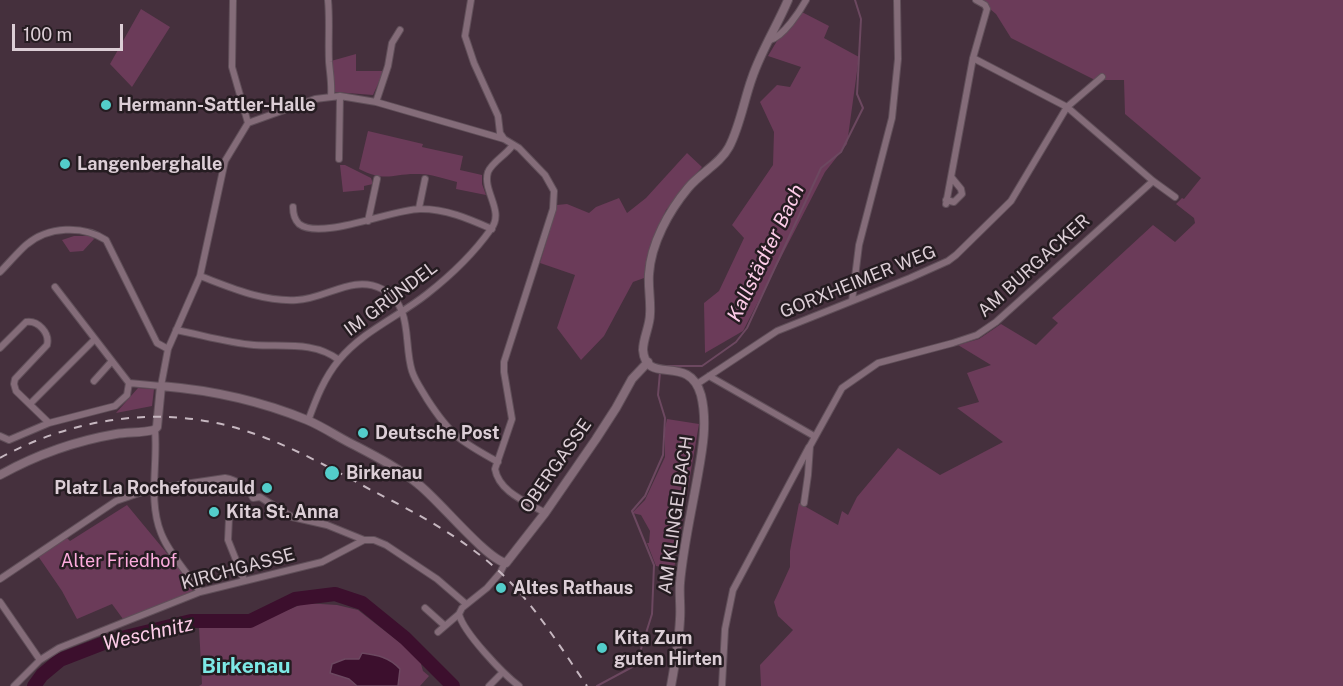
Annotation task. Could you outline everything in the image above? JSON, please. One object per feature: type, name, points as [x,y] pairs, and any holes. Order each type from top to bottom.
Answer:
[{"type":"main road","points":[[697,384],[688,374],[681,371],[661,370],[648,362],[643,351],[650,315],[649,273],[658,240],[672,210],[689,187],[719,160],[729,147],[752,76],[788,0]]},
{"type":"main road","name":"OBERGASSE","points":[[505,563],[509,561],[545,513],[616,408],[632,379],[648,362]]},
{"type":"main road","name":"AM KLINGELBACH","points":[[671,686],[680,619],[682,569],[704,434],[703,407],[697,384]]},
{"type":"main road","points":[[0,475],[41,454],[80,442],[118,434],[155,430],[160,386],[199,389],[276,409],[308,421],[367,452],[419,484],[478,543],[505,563]]},
{"type":"street","points":[[233,0],[234,57],[232,68],[248,123]]},
{"type":"street","points":[[328,0],[331,96]]},
{"type":"street","points":[[471,0],[465,36],[474,63],[498,116],[500,133],[504,140]]},
{"type":"street","points":[[770,40],[775,39],[788,25],[806,0]]},
{"type":"street","points":[[852,301],[858,245],[892,118],[898,58],[897,0]]},
{"type":"street","points":[[952,178],[961,189],[962,194],[954,202],[946,202],[973,58],[987,9],[985,4],[976,0]]},
{"type":"street","points":[[376,102],[388,66],[392,44],[400,30]]},
{"type":"street","points":[[973,58],[1067,107],[1153,181],[1176,197]]},
{"type":"street","name":"GORXHEIMER WEG","points":[[697,384],[777,331],[928,270],[956,255],[1011,201],[1067,107],[1102,77]]},
{"type":"street","points":[[339,159],[340,96]]},
{"type":"street","points":[[129,384],[160,386],[168,349],[200,276],[225,161],[248,123],[315,99],[340,96],[376,102],[504,140],[519,148],[545,175],[551,184],[555,198],[554,209],[504,362],[512,418],[495,472],[503,486],[545,513]]},
{"type":"street","points":[[293,207],[294,216],[300,225],[310,228],[368,221],[419,208],[456,214],[492,229],[496,217],[487,182],[489,171],[512,146]]},
{"type":"street","points":[[368,221],[377,179]]},
{"type":"street","points":[[419,208],[425,179]]},
{"type":"street","name":"AM BURGACKER","points":[[810,446],[842,388],[878,363],[953,343],[984,331],[1153,181]]},
{"type":"street","points":[[0,272],[28,243],[46,234],[71,229],[91,232],[106,240],[157,343],[168,349]]},
{"type":"street","name":"IM GRÜNDEL","points":[[308,421],[321,387],[339,360],[362,337],[426,295],[492,229]]},
{"type":"street","points":[[200,276],[241,292],[273,300],[306,299],[348,286],[371,285],[385,290],[402,310],[411,366],[419,386],[443,423],[464,443],[498,462]]},
{"type":"street","points":[[0,436],[9,440],[49,423],[115,406],[127,395],[129,384],[54,287]]},
{"type":"street","points":[[0,348],[26,322],[37,323],[47,336],[48,342],[45,348],[15,379],[14,384],[16,390],[49,423]]},
{"type":"street","points":[[176,330],[252,345],[313,347],[328,352],[339,360]]},
{"type":"street","points":[[30,405],[95,339]]},
{"type":"street","points":[[94,381],[112,361]]},
{"type":"street","points":[[709,376],[814,436]]},
{"type":"street","points":[[155,430],[155,488],[160,532],[200,592]]},
{"type":"street","points":[[804,504],[810,446]]},
{"type":"street","points":[[722,686],[728,608],[738,580],[810,446]]},
{"type":"street","points":[[0,579],[116,501],[155,488],[225,478],[232,479],[251,491],[254,498],[260,497],[292,516],[386,545],[441,582],[466,604]]},
{"type":"street","points":[[229,518],[228,540],[244,580]]},
{"type":"street","name":"KIRCHGASSE","points":[[14,686],[40,660],[59,648],[200,592],[322,562],[364,540]]},
{"type":"street","name":"OBERGASSE","points":[[438,632],[496,578],[505,563]]},
{"type":"street","points":[[0,602],[40,660]]},
{"type":"street","points":[[426,608],[444,625]]},
{"type":"street","points":[[459,614],[464,627],[503,672],[519,686]]},
{"type":"street","points":[[489,686],[503,672]]},
{"type":"green space","points":[[979,0],[1343,0],[1343,686],[761,686],[760,665],[793,630],[778,616],[774,602],[790,567],[790,551],[799,503],[838,525],[842,511],[848,515],[857,497],[898,448],[940,475],[1003,442],[957,408],[979,402],[967,373],[991,365],[958,345],[979,339],[1001,324],[1036,345],[1058,323],[1052,318],[1153,225],[1175,242],[1195,223],[1194,218],[1176,204],[1182,198],[1184,199],[1201,178],[1125,114],[1124,80],[1095,80],[1011,38],[996,14]]},
{"type":"green space","points":[[141,9],[170,27],[132,87],[110,64]]},
{"type":"green space","points":[[796,9],[829,26],[824,38],[859,57],[847,144],[825,172],[743,331],[705,353],[704,303],[719,291],[744,238],[732,225],[773,165],[774,132],[760,102],[777,85],[790,87],[801,67],[768,56]]},
{"type":"green space","points":[[356,54],[356,71],[384,71],[373,95],[335,92],[331,61]]},
{"type":"green space","points":[[368,131],[463,156],[460,170],[482,175],[486,195],[456,189],[457,182],[434,176],[410,174],[376,176],[359,169]]},
{"type":"green space","points":[[687,153],[702,167],[666,210],[654,238],[644,278],[633,282],[604,336],[581,360],[557,328],[575,275],[540,263],[557,205],[567,204],[589,213],[596,207],[619,198],[627,213],[646,198]]},
{"type":"green space","points":[[340,165],[345,165],[371,178],[373,184],[364,186],[364,190],[343,192]]},
{"type":"green space","points":[[74,236],[92,236],[94,239],[83,251],[70,252],[62,240]]},
{"type":"green space","points":[[138,388],[154,389],[152,406],[116,413]]},
{"type":"green space","points":[[667,419],[699,424],[674,569],[656,566],[647,543],[649,543],[650,531],[641,515],[632,513],[645,500],[665,457]]},
{"type":"green space","name":"Alter Friedhof","points":[[127,505],[194,586],[192,592],[123,619],[112,604],[77,619],[62,591],[38,556],[66,537],[70,541]]},
{"type":"green space","points":[[305,603],[337,605],[358,610],[417,656],[423,663],[421,664],[423,671],[429,676],[420,686],[199,686],[202,684],[199,627],[232,628],[250,625]]},
{"type":"shaded area","points":[[362,653],[383,657],[396,665],[400,669],[398,686],[357,686],[349,679],[330,673],[332,664],[345,659],[359,659]]},
{"type":"waterway","name":"Kallstädter Bach","points":[[663,366],[702,366],[736,342],[747,328],[821,168],[841,152],[863,108],[857,94],[861,19],[855,0]]},
{"type":"waterway","name":"Kallstädter Bach","points":[[597,686],[636,665],[652,614],[654,565],[632,511],[645,496],[663,455],[665,418],[658,395],[660,372]]},
{"type":"waterway","name":"Weschnitz","points":[[34,686],[42,675],[60,660],[109,641],[191,621],[250,621],[295,599],[335,594],[362,603],[405,638],[453,686]]},
{"type":"railway","points":[[0,458],[28,444],[89,424],[152,417],[184,418],[215,423],[279,443],[410,510],[481,556],[497,569],[533,608],[587,686]]},
{"type":"place","name":"Hermann-Sattler-Halle","points":[[106,105]]},
{"type":"place","name":"Langenberghalle","points":[[65,164]]},
{"type":"place","name":"Deutsche Post","points":[[363,433]]},
{"type":"place","name":"Birkenau","points":[[332,473]]},
{"type":"place","name":"Platz La Rochefoucauld","points":[[267,488]]},
{"type":"place","name":"Kita St. Anna","points":[[214,512]]},
{"type":"place","name":"Altes Rathaus","points":[[501,588]]},
{"type":"place","name":"Kita Zum guten Hirten","points":[[602,648]]},
{"type":"district","name":"Birkenau","points":[[246,667]]}]
